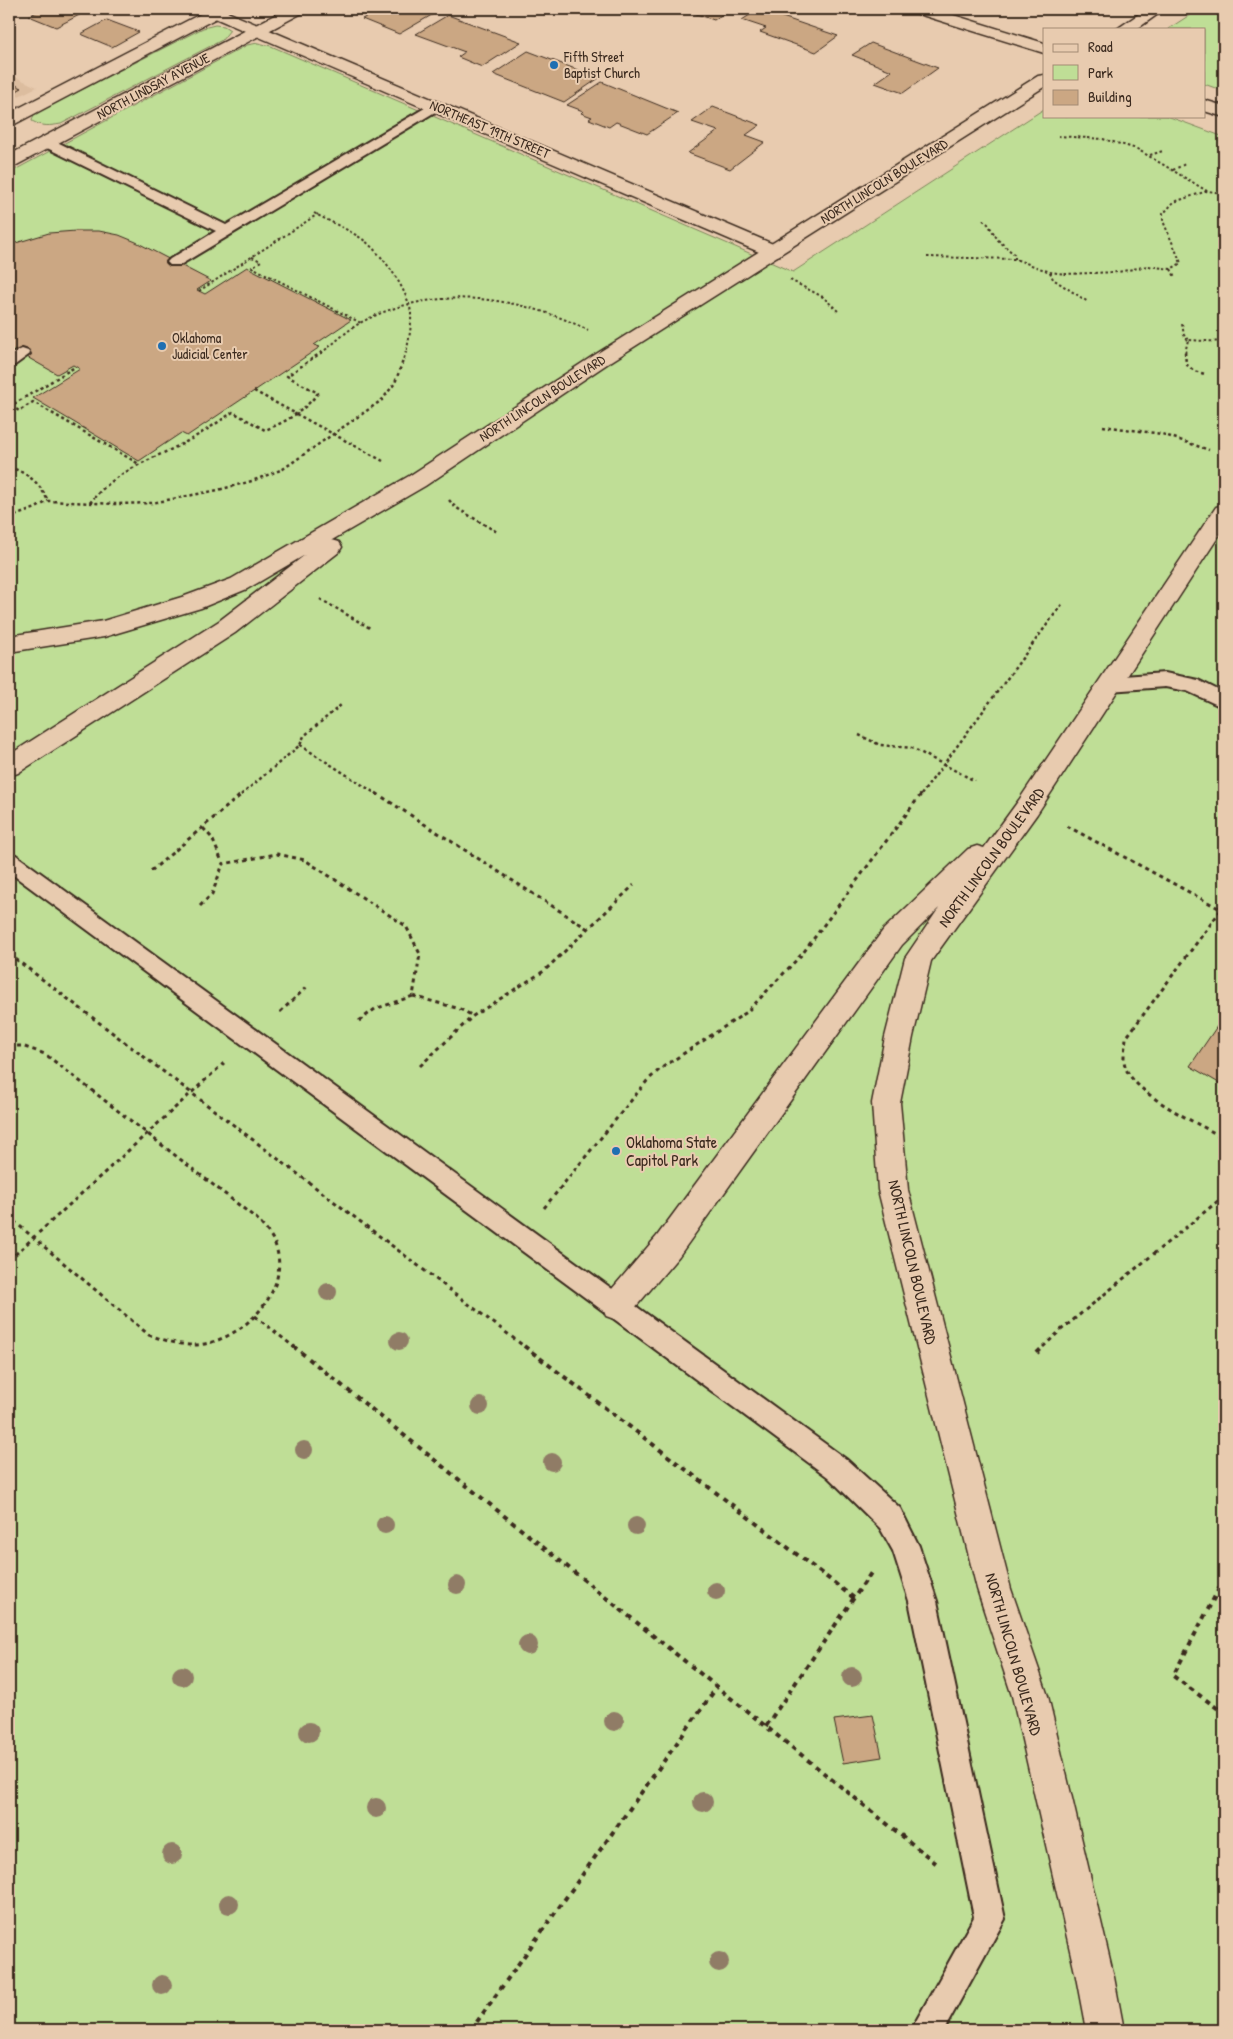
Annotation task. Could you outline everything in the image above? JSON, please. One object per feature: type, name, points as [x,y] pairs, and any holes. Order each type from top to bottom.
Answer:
[{"type":"main road","name":"NORTH LINDSAY AVENUE","points":[[9,162],[298,9]]},
{"type":"main road","points":[[918,9],[1043,48]]},
{"type":"main road","points":[[1127,28],[1157,9]]},
{"type":"main road","name":"NORTHEAST 19TH STREET","points":[[215,10],[773,251]]},
{"type":"main road","points":[[9,120],[215,10]]},
{"type":"main road","name":"NORTH LINCOLN BOULEVARD","points":[[9,644],[104,629],[193,602],[239,584],[417,480],[620,347],[1043,81]]},
{"type":"main road","points":[[1206,106],[1224,112]]},
{"type":"main road","points":[[9,124],[46,142]]},
{"type":"main road","points":[[9,767],[227,627],[417,480]]},
{"type":"main road","name":"NORTH LINCOLN BOULEVARD","points":[[1105,2030],[1095,1977],[1030,1696],[994,1589],[893,1190],[886,1103],[899,1037],[918,958],[1028,807],[1224,512]]},
{"type":"main road","points":[[617,1306],[668,1246],[892,937],[1028,807]]},
{"type":"lane","points":[[175,262],[435,106]]},
{"type":"lane","points":[[46,142],[227,231]]},
{"type":"lane","points":[[1109,684],[1165,680],[1191,685],[1224,701]]},
{"type":"lane","points":[[9,861],[837,1468],[890,1518],[905,1546],[923,1601],[980,1864],[990,1919],[927,2030]]},
{"type":"path","points":[[1058,136],[1103,139],[1138,149],[1207,191],[1224,193]]},
{"type":"path","points":[[1150,155],[1164,151]]},
{"type":"path","points":[[1173,170],[1185,164]]},
{"type":"path","points":[[927,257],[1015,259],[1050,272],[1090,274],[1148,266],[1171,269],[1181,263],[1163,221],[1163,214],[1174,202],[1207,191]]},
{"type":"path","points":[[9,518],[36,508],[48,501],[152,503],[210,492],[252,481],[283,469],[335,435],[382,400],[395,383],[410,338],[410,305],[397,280],[382,258],[364,241],[318,215],[282,198]]},
{"type":"path","points":[[199,291],[326,210]]},
{"type":"path","points":[[983,220],[988,224],[998,240],[1014,255],[1015,259]]},
{"type":"path","points":[[252,256],[261,262],[252,268],[361,323]]},
{"type":"path","points":[[1171,269],[1175,277]]},
{"type":"path","points":[[1050,272],[1052,279],[1088,302]]},
{"type":"path","points":[[790,280],[823,297],[838,311]]},
{"type":"path","points":[[90,503],[94,495],[139,464],[191,440],[232,412],[265,430],[279,425],[296,414],[311,404],[318,393],[287,376],[361,323],[381,313],[410,305],[460,299],[511,302],[548,312],[620,347]]},
{"type":"path","points":[[1182,324],[1184,335],[1188,340],[1224,342]]},
{"type":"path","points":[[1188,340],[1185,354],[1186,364],[1194,371],[1205,374]]},
{"type":"path","points":[[10,407],[76,367]]},
{"type":"path","points":[[254,391],[384,462]]},
{"type":"path","points":[[10,407],[19,411],[33,402],[139,464]]},
{"type":"path","points":[[1103,426],[1162,434],[1209,450]]},
{"type":"path","points":[[9,467],[20,470],[34,479],[42,487],[48,501]]},
{"type":"path","points":[[446,498],[455,507],[497,532]]},
{"type":"path","points":[[319,598],[370,628]]},
{"type":"path","points":[[520,1235],[574,1173],[647,1080],[668,1063],[747,1012],[803,953],[1063,604]]},
{"type":"path","points":[[151,871],[300,745],[304,736],[341,705]]},
{"type":"path","points":[[859,735],[880,745],[912,748],[975,781]]},
{"type":"path","points":[[300,745],[588,929]]},
{"type":"path","points":[[1067,826],[1223,911],[1126,1038],[1124,1056],[1127,1072],[1158,1100],[1224,1138]]},
{"type":"path","points":[[200,906],[212,894],[223,864],[212,838],[202,828]]},
{"type":"path","points":[[223,864],[278,854],[305,860],[406,926],[420,954],[413,996]]},
{"type":"path","points":[[420,1066],[473,1016],[544,971],[634,885]]},
{"type":"path","points":[[9,954],[854,1598]]},
{"type":"path","points":[[280,1012],[309,985]]},
{"type":"path","points":[[359,1021],[375,1009],[413,996],[460,1009],[473,1016]]},
{"type":"path","points":[[9,1046],[22,1046],[45,1054],[257,1219],[275,1243],[279,1268],[271,1295],[255,1316],[230,1336],[203,1344],[176,1344],[149,1335],[9,1217]]},
{"type":"path","points":[[9,1260],[224,1062]]},
{"type":"path","points":[[1037,1354],[1061,1330],[1224,1196]]},
{"type":"path","points":[[255,1316],[941,1867],[980,1864]]},
{"type":"path","points":[[766,1726],[875,1568]]},
{"type":"path","points":[[1224,1579],[1173,1676],[1224,1713]]},
{"type":"path","points":[[471,2030],[717,1687]]},
{"type":"shaded area","points":[[9,74],[37,87],[9,101]]},
{"type":"green space","points":[[1199,9],[1224,9],[1224,91],[1206,85],[1206,28],[1170,28]]},
{"type":"green space","points":[[215,25],[224,26],[230,30],[222,40],[61,124],[46,125],[32,121],[34,114],[203,28]]},
{"type":"green space","name":"Oklahoma State Capitol Park","points":[[258,43],[271,46],[793,272],[1043,110],[1043,118],[1172,118],[1224,137],[1224,2030],[9,2030],[9,173],[247,45]]},
{"type":"building","points":[[42,9],[89,10],[56,27],[29,16]]},
{"type":"building","points":[[380,9],[442,9],[399,34],[362,19]]},
{"type":"building","points":[[682,9],[730,9],[714,20]]},
{"type":"building","points":[[759,9],[838,36],[816,52],[760,32],[766,28],[742,20]]},
{"type":"building","points":[[448,15],[521,42],[482,67],[458,57],[465,52],[416,34]]},
{"type":"building","points":[[107,20],[139,32],[112,47],[81,34]]},
{"type":"building","points":[[871,43],[938,68],[903,93],[875,83],[892,71],[852,55]]},
{"type":"building","points":[[528,51],[599,78],[564,102],[493,74]]},
{"type":"building","points":[[9,82],[22,88],[9,95]]},
{"type":"building","points":[[602,82],[678,113],[647,134],[616,122],[609,127],[589,119],[592,117],[581,113],[583,111],[567,105]]},
{"type":"building","points":[[713,107],[760,125],[746,135],[765,142],[730,169],[688,153],[718,131],[692,122]]},
{"type":"building","name":"Oklahoma Judicial Center","points":[[99,231],[119,235],[136,242],[211,281],[197,290],[205,294],[247,267],[351,320],[314,345],[320,347],[187,436],[181,433],[139,461],[33,398],[80,369],[73,365],[57,374],[9,347],[9,245],[49,233]]},
{"type":"building","points":[[1224,1016],[1224,1086],[1190,1066]]},
{"type":"building","points":[[873,1715],[882,1757],[843,1763],[834,1720]]},
{"type":"place","name":"Fifth Street Baptist Church","points":[[554,65]]},
{"type":"place","name":"Oklahoma Judicial Center","points":[[162,346]]},
{"type":"place","name":"Oklahoma State Capitol Park","points":[[616,1151]]}]
